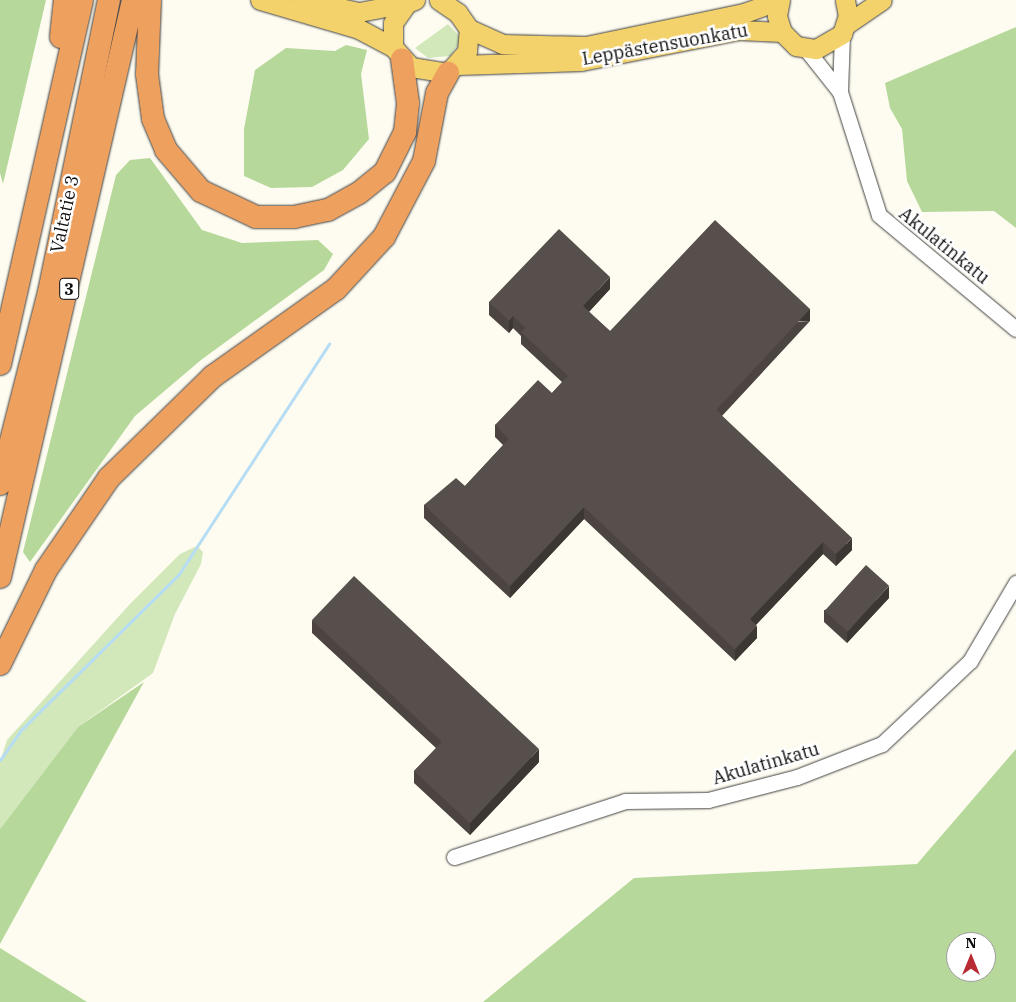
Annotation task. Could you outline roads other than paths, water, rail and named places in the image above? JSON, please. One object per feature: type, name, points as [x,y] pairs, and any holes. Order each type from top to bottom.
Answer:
[{"type":"highway","points":[[49,142],[65,0]]},
{"type":"highway","name":"Valtatie 3","points":[[0,364],[82,0]]},
{"type":"highway","name":"Valtatie 3","points":[[0,484],[49,292],[109,0]]},
{"type":"highway","name":"3","points":[[0,577],[132,0]]},
{"type":"highway","points":[[150,0],[147,74],[153,119],[166,150],[202,191],[256,217],[294,217],[328,210],[385,172],[405,132],[408,104],[397,53]]},
{"type":"highway","points":[[0,664],[46,570],[109,478],[212,377],[336,289],[384,237],[424,161],[437,93],[453,69]]},
{"type":"main road","points":[[260,0],[359,29],[397,53]]},
{"type":"main road","points":[[302,0],[359,12],[411,2]]},
{"type":"main road","points":[[439,0],[455,6],[469,29],[467,51],[453,69]]},
{"type":"main road","points":[[780,0],[777,16],[782,32],[806,49],[825,47],[844,29],[882,0]]},
{"type":"main road","name":"Leppästensuonkatu","points":[[469,29],[502,44],[586,46],[744,13],[780,0]]},
{"type":"main road","points":[[844,29],[845,0]]},
{"type":"main road","points":[[397,53],[393,23],[411,2]]},
{"type":"main road","name":"Leppästensuonkatu","points":[[397,53],[424,71],[581,61],[739,30],[782,32]]},
{"type":"street","name":"Akulatinkatu","points":[[840,92],[844,29]]},
{"type":"street","name":"Akulatinkatu","points":[[806,49],[840,92],[879,215],[1016,329]]},
{"type":"street","name":"Akulatinkatu","points":[[454,857],[625,801],[708,800],[797,777],[882,744],[970,661],[1016,583]]},
{"type":"waterway","points":[[0,760],[20,731],[179,574],[329,344]]}]
